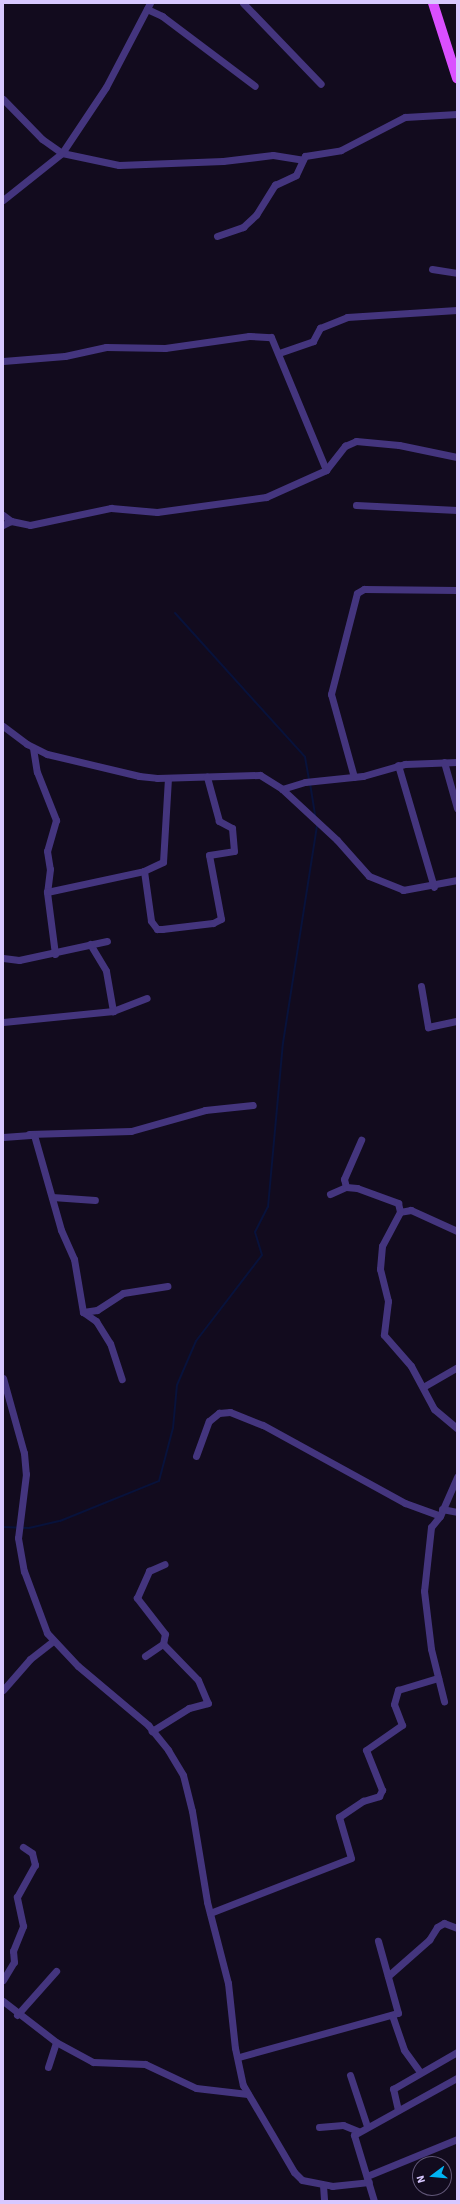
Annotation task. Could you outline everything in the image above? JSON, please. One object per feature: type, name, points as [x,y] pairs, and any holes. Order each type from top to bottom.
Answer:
[{"type":"main road","points":[[433,3],[455,62],[457,78]]},
{"type":"street","points":[[242,3],[321,84]]},
{"type":"street","points":[[3,200],[62,153],[106,86],[149,5],[255,86]]},
{"type":"street","points":[[3,99],[42,139],[62,153],[120,165],[223,161],[273,155],[303,160]]},
{"type":"street","points":[[218,236],[243,227],[259,210],[275,185],[296,175],[305,156],[341,150],[405,117],[457,114]]},
{"type":"street","points":[[432,269],[457,273]]},
{"type":"street","points":[[279,352],[313,341],[320,328],[347,317],[457,310]]},
{"type":"street","points":[[3,361],[65,356],[106,347],[165,348],[249,336],[272,337],[326,470]]},
{"type":"street","points":[[3,515],[11,521],[30,525],[111,508],[157,512],[208,507],[278,494],[326,470],[345,446],[356,441],[398,445],[457,457]]},
{"type":"street","points":[[356,505],[457,510]]},
{"type":"street","points":[[3,525],[11,521]]},
{"type":"street","points":[[354,777],[331,694],[357,593],[364,589],[457,590]]},
{"type":"street","points":[[3,726],[33,748],[56,757],[139,776],[168,778],[253,774],[282,789],[337,840],[369,876],[403,890],[434,887],[457,880]]},
{"type":"street","points":[[33,748],[36,772],[56,820],[47,851],[50,870],[47,892],[55,954]]},
{"type":"street","points":[[444,762],[457,808]]},
{"type":"street","points":[[282,789],[305,782],[354,777],[398,765],[457,762]]},
{"type":"street","points":[[398,765],[434,887]]},
{"type":"street","points":[[144,871],[151,922],[157,929],[213,924],[221,919],[209,856],[234,851],[232,828],[219,821],[207,777]]},
{"type":"street","points":[[47,892],[144,871],[163,862],[168,778]]},
{"type":"street","points":[[3,958],[19,960],[55,954],[90,944],[107,941]]},
{"type":"street","points":[[90,944],[106,971],[113,1011]]},
{"type":"street","points":[[421,986],[428,1027],[457,1021]]},
{"type":"street","points":[[3,1022],[113,1011],[147,998]]},
{"type":"street","points":[[3,1136],[131,1131],[204,1110],[253,1105]]},
{"type":"street","points":[[3,1136],[34,1135],[61,1230],[74,1259],[83,1312],[96,1321],[110,1343],[122,1379]]},
{"type":"street","points":[[346,1187],[344,1179],[360,1140]]},
{"type":"street","points":[[330,1194],[346,1187],[383,1196],[398,1203],[400,1212],[382,1246],[380,1268],[388,1311],[384,1332],[386,1338],[405,1356],[441,1417],[457,1428]]},
{"type":"street","points":[[52,1197],[95,1200]]},
{"type":"street","points":[[400,1212],[411,1210],[457,1231]]},
{"type":"street","points":[[83,1312],[97,1310],[123,1293],[167,1286]]},
{"type":"street","points":[[423,1387],[457,1367]]},
{"type":"street","points":[[3,1378],[24,1453],[25,1489],[19,1525],[24,1570],[52,1642],[152,1730],[183,1775],[192,1811],[210,1913],[226,1976],[235,2048],[239,2057],[239,2070],[248,2094],[294,2172],[302,2180],[323,2185],[368,2179],[457,2139]]},
{"type":"street","points":[[196,1456],[209,1421],[219,1413],[230,1412],[263,1425],[405,1503],[441,1512],[457,1512]]},
{"type":"street","points":[[444,1701],[431,1649],[424,1591],[431,1527],[441,1512],[457,1477]]},
{"type":"street","points":[[145,1656],[163,1644],[166,1634],[137,1598],[149,1571],[165,1564]]},
{"type":"street","points":[[3,1690],[30,1659],[52,1642]]},
{"type":"street","points":[[152,1730],[189,1708],[208,1703],[198,1680],[163,1644]]},
{"type":"street","points":[[210,1913],[351,1858],[339,1818],[363,1801],[379,1796],[382,1790],[366,1750],[402,1725],[394,1704],[398,1690],[438,1678]]},
{"type":"street","points":[[3,1980],[14,1962],[13,1952],[23,1926],[16,1897],[35,1865],[32,1853],[23,1847]]},
{"type":"street","points":[[388,1976],[429,1940],[437,1927],[444,1923],[457,1928]]},
{"type":"street","points":[[239,2057],[392,2015],[399,2009],[378,1941]]},
{"type":"street","points":[[17,2015],[56,1971]]},
{"type":"street","points":[[3,2001],[17,2015],[56,2042],[93,2062],[145,2064],[196,2088],[248,2094]]},
{"type":"street","points":[[392,2015],[404,2050],[419,2071]]},
{"type":"street","points":[[48,2067],[56,2042]]},
{"type":"street","points":[[398,2110],[393,2089],[419,2071],[457,2052]]},
{"type":"street","points":[[350,2075],[367,2126]]},
{"type":"street","points":[[374,2201],[354,2138],[358,2131],[457,2078]]},
{"type":"street","points":[[319,2127],[343,2125],[358,2131]]},
{"type":"street","points":[[323,2185],[324,2201]]},
{"type":"waterway","points":[[175,613],[305,757],[309,779]]},
{"type":"waterway","points":[[310,783],[315,816]]},
{"type":"waterway","points":[[3,1527],[29,1528],[60,1521],[159,1481],[173,1428],[177,1385],[196,1341],[262,1255],[255,1232],[268,1207],[283,1043],[317,825]]}]
